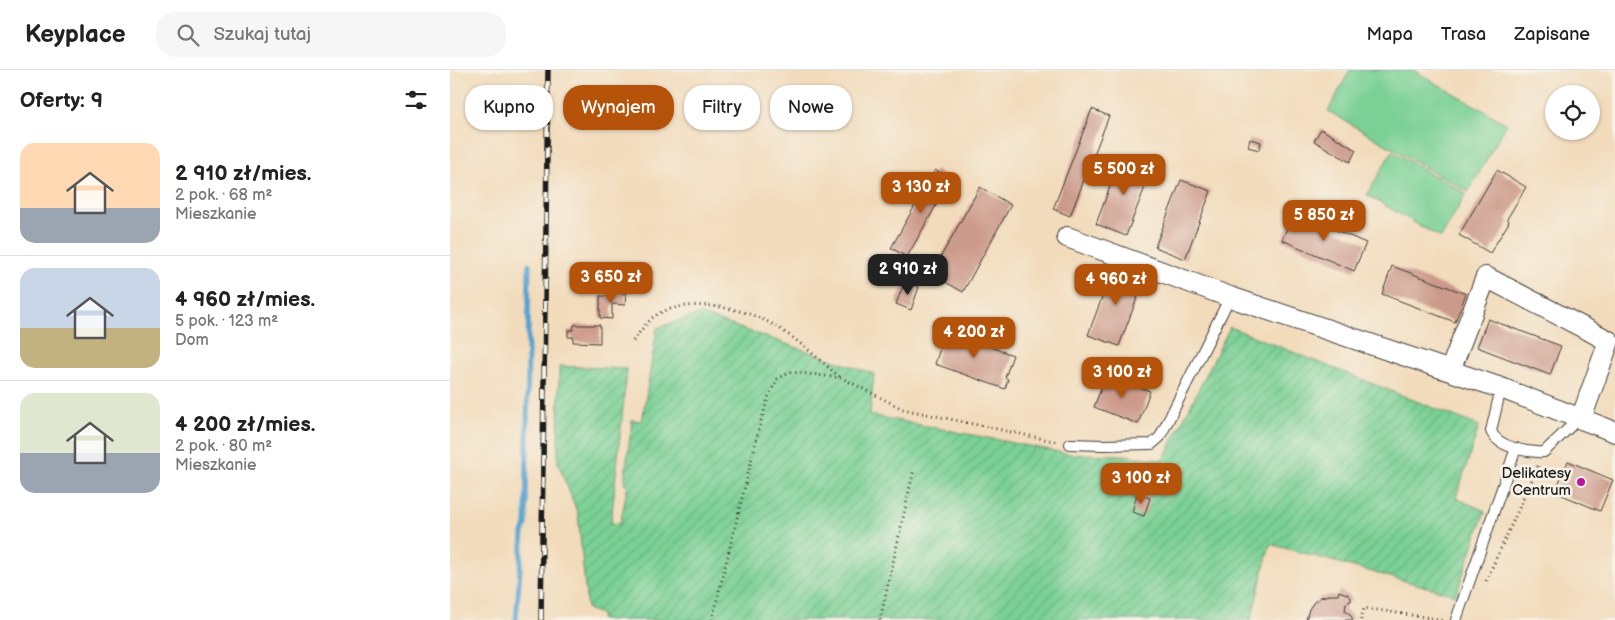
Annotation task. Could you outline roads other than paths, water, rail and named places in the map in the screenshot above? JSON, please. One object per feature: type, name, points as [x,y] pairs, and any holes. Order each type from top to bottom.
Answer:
[{"type":"street","points":[[1067,237],[1230,297],[1501,388],[1615,432]]},
{"type":"street","points":[[1450,371],[1486,277],[1609,341],[1578,418]]},
{"type":"lane","points":[[1070,444],[1103,446],[1152,444],[1160,437],[1230,297]]},
{"type":"lane","points":[[1501,388],[1491,431],[1496,440],[1516,448],[1530,452],[1544,452],[1578,418]]},
{"type":"lane","points":[[1456,620],[1516,448]]},
{"type":"waterway","points":[[516,620],[523,533],[526,525],[529,264]]},
{"type":"railway","points":[[541,620],[548,70]]},
{"type":"place","name":"Delikatesy Centrum","points":[[1581,482]]}]
